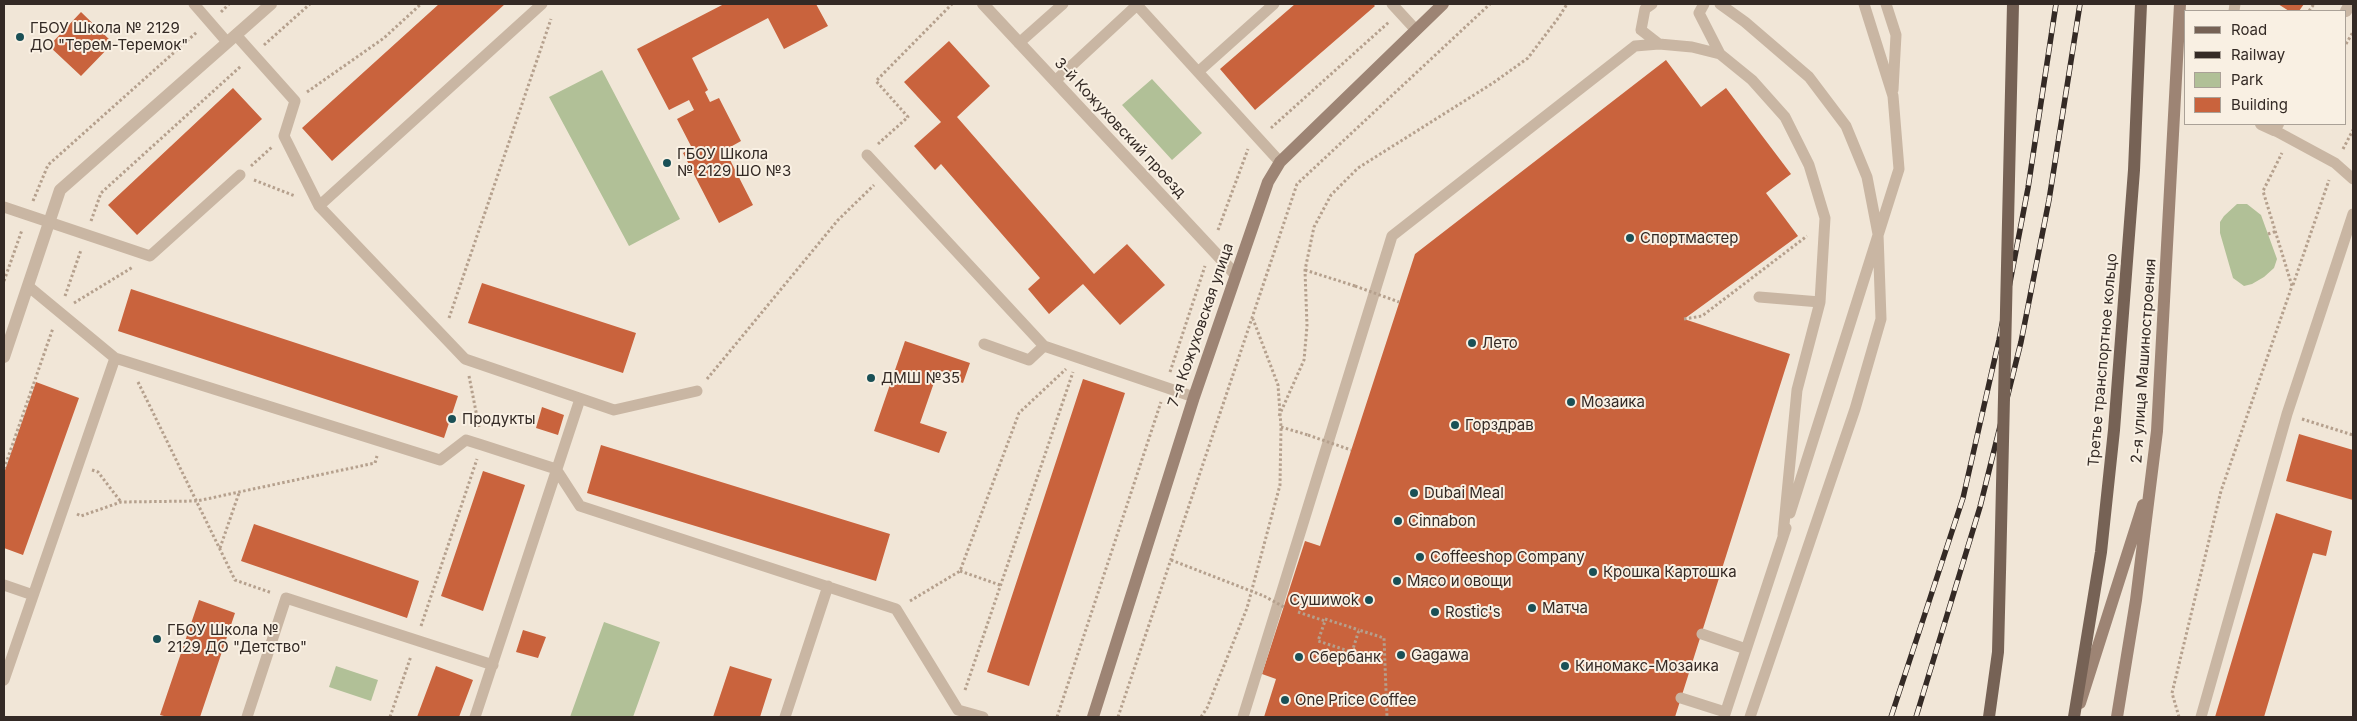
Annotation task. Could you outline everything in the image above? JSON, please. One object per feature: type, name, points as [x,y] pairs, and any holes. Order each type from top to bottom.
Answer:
[{"type":"main road","name":"7-я Кожуховская улица","points":[[1092,717],[1194,397],[1268,182],[1280,162],[1415,29],[1443,4]]},
{"type":"main road","points":[[1989,717],[1998,652],[2013,4]]},
{"type":"main road","name":"Третье транспортное кольцо","points":[[2075,717],[2101,552],[2114,430],[2132,198],[2141,4]]},
{"type":"main road","name":"2-я улица Машиностроения","points":[[2117,717],[2136,600],[2158,431],[2181,84],[2180,4]]},
{"type":"main road","points":[[2075,717],[2153,473]]},
{"type":"street","name":"3-й Кожуховский проезд","points":[[983,4],[1235,274]]},
{"type":"street","points":[[5,351],[60,190],[232,38],[265,6]]},
{"type":"lane","points":[[194,4],[232,38],[254,54],[295,101],[284,136],[319,206],[465,359],[614,410],[697,391]]},
{"type":"lane","points":[[319,206],[542,4]]},
{"type":"lane","points":[[1019,43],[1064,4]]},
{"type":"lane","points":[[1055,81],[1137,4],[1280,162]]},
{"type":"lane","points":[[1198,72],[1274,4]]},
{"type":"lane","points":[[1392,4],[1415,29]]},
{"type":"lane","points":[[1652,4],[1645,9],[1641,30],[1659,44]]},
{"type":"lane","points":[[1704,4],[1699,13],[1720,54],[1752,80],[1784,117],[1809,165],[1825,218],[1820,302],[1797,390],[1784,535]]},
{"type":"lane","points":[[1720,4],[1745,22],[1809,77],[1846,126],[1867,176],[1878,234],[1881,319],[1855,409],[1750,717]]},
{"type":"lane","points":[[1864,4],[1893,96]]},
{"type":"lane","points":[[1681,698],[1724,715],[1784,535],[1899,169],[1893,96],[1896,35],[1886,4]]},
{"type":"lane","points":[[1243,717],[1392,236],[1635,46],[1659,44],[1692,47],[1720,54]]},
{"type":"lane","points":[[2276,127],[2289,138],[2335,163],[2353,179]]},
{"type":"lane","points":[[867,155],[1044,346],[1077,359],[1194,397]]},
{"type":"lane","points":[[4,207],[150,256],[240,175]]},
{"type":"lane","points":[[2201,717],[2287,414],[2353,214]]},
{"type":"lane","points":[[28,286],[115,358],[440,460],[466,440],[482,445],[556,469],[580,506],[828,586],[896,610],[958,710],[983,717]]},
{"type":"lane","points":[[1759,297],[1820,302]]},
{"type":"lane","points":[[984,344],[1029,360],[1044,346]]},
{"type":"lane","points":[[4,680],[115,358]]},
{"type":"lane","points":[[475,717],[580,398]]},
{"type":"lane","points":[[4,585],[33,595]]},
{"type":"lane","points":[[785,717],[828,586]]},
{"type":"lane","points":[[247,717],[286,598],[493,665]]},
{"type":"lane","points":[[1702,634],[1746,649]]},
{"type":"path","points":[[4,469],[101,192],[310,4]]},
{"type":"path","points":[[295,101],[384,38],[421,4]]},
{"type":"path","points":[[867,155],[908,117],[876,81],[952,4]]},
{"type":"path","points":[[1118,717],[1297,184],[1490,4]]},
{"type":"path","points":[[1279,416],[1304,360],[1307,326],[1305,270],[1314,227],[1331,195],[1358,168],[1528,58],[1567,4]]},
{"type":"path","points":[[443,335],[553,13]]},
{"type":"path","points":[[2179,717],[2172,693],[2222,491],[2335,163],[2353,130]]},
{"type":"path","points":[[284,136],[240,175],[319,206]]},
{"type":"path","points":[[2289,138],[2263,191],[2292,286]]},
{"type":"path","points":[[697,391],[838,220],[885,174]]},
{"type":"path","points":[[2268,234],[2276,231]]},
{"type":"path","points":[[1684,319],[1702,316],[1808,236]]},
{"type":"path","points":[[59,312],[150,256]]},
{"type":"path","points":[[1305,270],[1399,302]]},
{"type":"path","points":[[1201,717],[1207,708],[1247,608],[1280,485],[1281,426],[1278,385],[1252,318]]},
{"type":"path","points":[[390,717],[482,445],[465,359]]},
{"type":"path","points":[[896,610],[960,571],[1019,414],[1077,359]]},
{"type":"path","points":[[958,710],[1077,359]]},
{"type":"path","points":[[129,363],[236,580],[286,598]]},
{"type":"path","points":[[2287,414],[2353,435]]},
{"type":"path","points":[[1281,426],[1351,450]]},
{"type":"path","points":[[63,509],[81,516],[121,502],[197,501],[375,463]]},
{"type":"path","points":[[98,472],[121,502]]},
{"type":"path","points":[[220,548],[239,493]]},
{"type":"path","points":[[1171,560],[1264,596],[1284,607]]},
{"type":"path","points":[[960,571],[1000,585]]},
{"type":"path","points":[[1298,612],[1384,638],[1387,717]]},
{"type":"path","points":[[1325,620],[1318,641],[1352,652],[1359,631]]},
{"type":"green space","points":[[602,70],[680,219],[629,246],[549,97]]},
{"type":"green space","points":[[1152,79],[1202,133],[1172,160],[1122,105]]},
{"type":"green space","points":[[2237,204],[2247,204],[2261,215],[2277,259],[2274,268],[2264,277],[2244,286],[2233,278],[2220,233],[2220,222]]},
{"type":"green space","points":[[604,622],[660,642],[633,717],[570,717]]},
{"type":"green space","points":[[336,666],[378,680],[371,701],[329,687]]},
{"type":"building","points":[[439,4],[505,4],[332,161],[302,128]]},
{"type":"building","points":[[724,4],[816,4],[828,26],[784,49],[768,18],[692,58],[708,90],[705,92],[710,102],[719,98],[741,141],[725,150],[753,205],[719,223],[683,153],[692,148],[677,119],[694,110],[689,100],[669,110],[637,49]]},
{"type":"building","points":[[1295,4],[1373,4],[1375,6],[1255,110],[1220,69]]},
{"type":"building","points":[[2278,4],[2304,4],[2300,10],[2287,10]]},
{"type":"building","points":[[81,12],[113,43],[81,76],[49,46]]},
{"type":"building","points":[[949,41],[990,86],[957,117],[1094,274],[1127,244],[1165,285],[1120,325],[1083,284],[1049,314],[1028,289],[1040,278],[941,164],[935,170],[914,146],[941,122],[904,82]]},
{"type":"building","name":"Мозаика","points":[[1666,60],[1701,107],[1726,88],[1791,174],[1766,193],[1798,236],[1684,319],[1790,354],[1675,717],[1264,717],[1276,679],[1262,674],[1305,541],[1320,546],[1415,254]]},
{"type":"building","points":[[233,88],[262,119],[137,235],[108,205]]},
{"type":"building","points":[[482,283],[636,333],[623,373],[468,323]]},
{"type":"building","points":[[131,289],[458,396],[444,438],[118,331]]},
{"type":"building","points":[[905,341],[970,363],[963,383],[937,374],[920,423],[947,432],[939,453],[874,431]]},
{"type":"building","points":[[1083,379],[1125,393],[1029,686],[987,672]]},
{"type":"building","points":[[36,382],[79,398],[23,555],[4,548],[4,473]]},
{"type":"building","points":[[542,407],[564,415],[558,435],[536,428]]},
{"type":"building","points":[[2299,434],[2353,450],[2353,500],[2286,481]]},
{"type":"building","points":[[601,445],[890,534],[876,581],[587,493]]},
{"type":"building","points":[[483,471],[525,485],[483,611],[441,596]]},
{"type":"building","points":[[2276,513],[2332,531],[2326,556],[2313,553],[2264,717],[2215,717]]},
{"type":"building","points":[[254,524],[419,581],[407,618],[241,561]]},
{"type":"building","points":[[199,600],[235,613],[200,717],[168,717],[160,715]]},
{"type":"building","points":[[523,630],[546,637],[538,658],[516,652]]},
{"type":"building","points":[[436,666],[473,680],[459,717],[417,717]]},
{"type":"building","points":[[730,666],[772,679],[760,717],[713,717]]},
{"type":"railway","points":[[1891,717],[1963,498],[1999,340],[2028,188],[2056,4]]},
{"type":"railway","points":[[1916,717],[1980,507],[2021,342],[2049,200],[2080,4]]},
{"type":"place","name":"ГБОУ Школа № 2129 ДО \"Терем-Теремок\"","points":[[20,37]]},
{"type":"place","name":"ГБОУ Школа № 2129 ШО №3","points":[[667,163]]},
{"type":"place","name":"Спортмастер","points":[[1630,238]]},
{"type":"place","name":"Лето","points":[[1472,343]]},
{"type":"place","name":"ДМШ №35","points":[[871,378]]},
{"type":"place","name":"Мозаика","points":[[1571,402]]},
{"type":"place","name":"Продукты","points":[[452,419]]},
{"type":"place","name":"Горздрав","points":[[1455,425]]},
{"type":"place","name":"Dubai Meal","points":[[1414,493]]},
{"type":"place","name":"Cinnabon","points":[[1398,521]]},
{"type":"place","name":"Coffeeshop Company","points":[[1420,557]]},
{"type":"place","name":"Крошка Картошка","points":[[1593,572]]},
{"type":"place","name":"Мясо и овощи","points":[[1397,581]]},
{"type":"place","name":"Сушиwok","points":[[1369,600]]},
{"type":"place","name":"Матча","points":[[1532,608]]},
{"type":"place","name":"Rostic's","points":[[1435,612]]},
{"type":"place","name":"ГБОУ Школа № 2129 ДО \"Детство\"","points":[[157,639]]},
{"type":"place","name":"Gagawa","points":[[1401,655]]},
{"type":"place","name":"Сбербанк","points":[[1299,657]]},
{"type":"place","name":"Киномакс-Мозаика","points":[[1565,666]]},
{"type":"place","name":"One Price Coffee","points":[[1285,700]]}]
